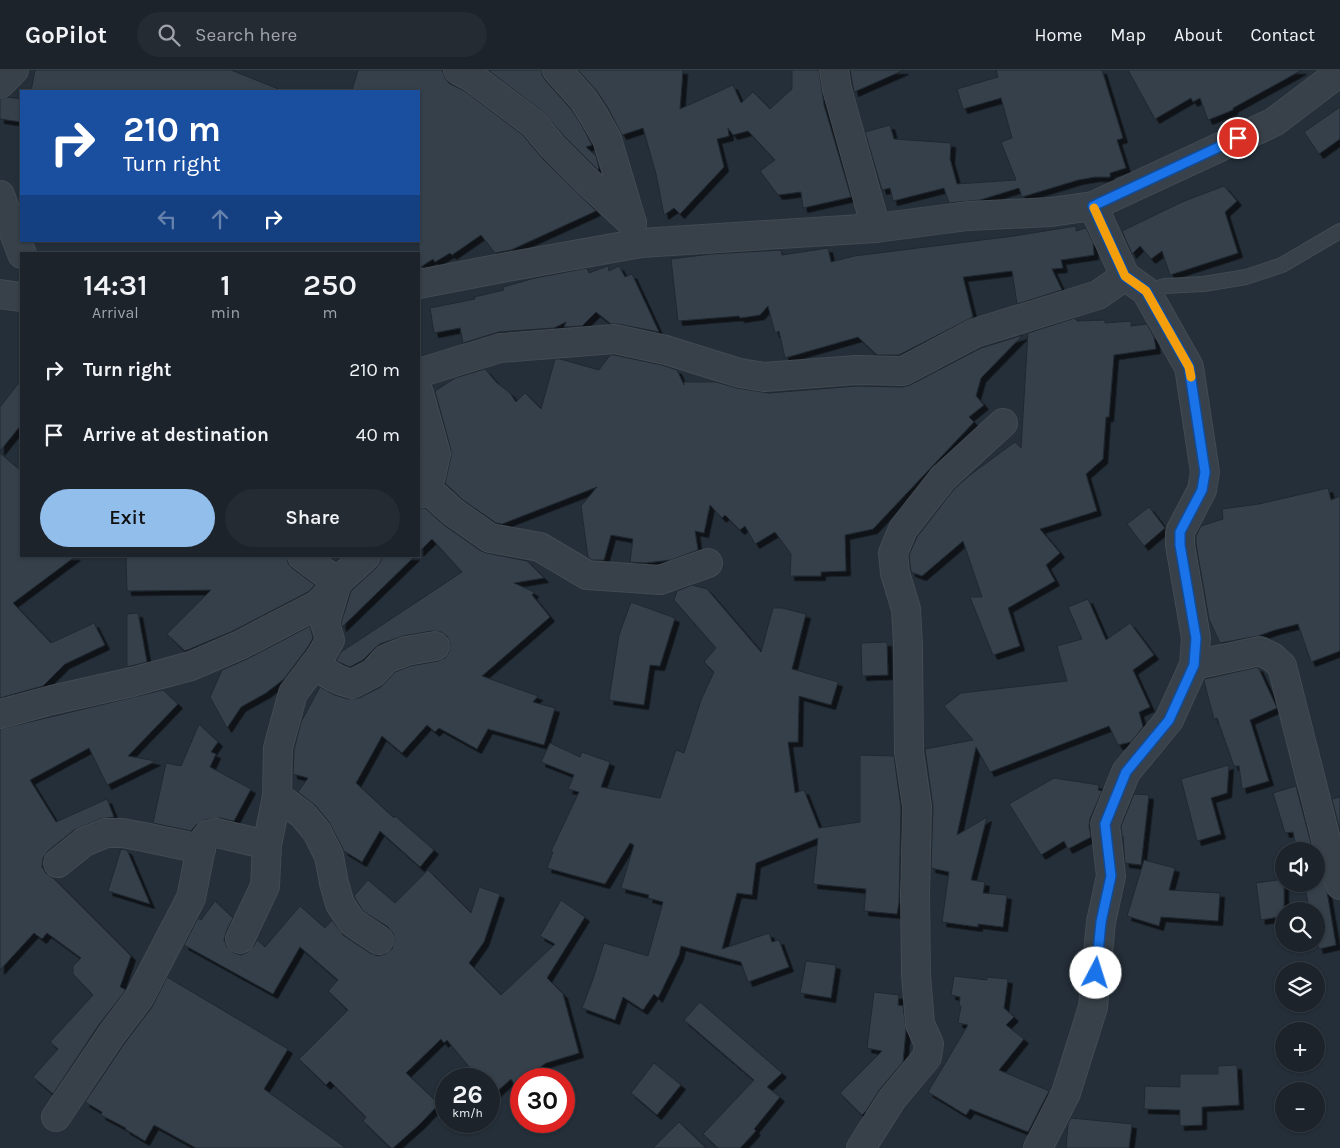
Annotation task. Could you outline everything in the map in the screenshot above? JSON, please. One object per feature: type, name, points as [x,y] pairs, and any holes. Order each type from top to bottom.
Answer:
[{"type":"street","points":[[0,84],[14,70]]},
{"type":"street","points":[[458,70],[473,78],[534,124],[552,146],[636,232]]},
{"type":"street","points":[[557,70],[583,100],[607,139],[636,232]]},
{"type":"street","points":[[834,70],[837,90],[876,228]]},
{"type":"street","points":[[420,284],[507,267],[636,232],[876,228],[968,216],[1051,212],[1093,206],[1274,122],[1340,72]]},
{"type":"street","points":[[0,195],[21,252]]},
{"type":"street","points":[[1038,1148],[1066,1093],[1093,1007],[1101,922],[1111,876],[1105,824],[1126,772],[1169,720],[1194,665],[1196,638],[1180,545],[1180,532],[1202,490],[1205,472],[1189,367],[1136,283],[1093,206]]},
{"type":"street","points":[[420,373],[500,348],[615,339],[666,350],[732,370],[764,377],[856,370],[903,371],[975,333],[1136,283]]},
{"type":"street","points":[[0,294],[20,297]]},
{"type":"street","points":[[420,397],[436,454],[431,476],[422,490],[490,538],[540,547],[586,574],[660,580],[708,563]]},
{"type":"street","points":[[861,1148],[892,1100],[927,1057],[929,1044],[920,1024],[916,975],[917,807],[908,752],[908,644],[906,609],[895,573],[893,553],[903,530],[943,478],[1003,423]]},
{"type":"street","points":[[303,557],[336,584]]},
{"type":"street","points":[[0,714],[191,666],[240,645],[317,605],[365,557]]},
{"type":"street","points":[[240,939],[265,886],[267,845],[278,796],[278,748],[293,693],[315,665],[330,640],[325,623],[336,584]]},
{"type":"street","points":[[315,665],[330,676],[352,684],[373,672],[386,659],[406,650],[435,646]]},
{"type":"street","points":[[1194,665],[1260,651],[1272,657],[1282,666],[1333,867],[1340,885]]},
{"type":"street","points":[[278,796],[303,815],[317,832],[329,856],[340,904],[352,922],[379,940]]},
{"type":"street","points":[[58,863],[84,842],[106,833],[144,836],[201,849]]},
{"type":"street","points":[[56,1118],[111,1035],[140,998],[191,898],[202,844],[208,835],[217,833],[267,845]]},
{"type":"lane","points":[[1136,283],[1165,286],[1204,284],[1246,277],[1282,265],[1340,231]]},
{"type":"building","points":[[35,70],[231,70],[281,90],[31,90]]},
{"type":"building","points":[[358,70],[442,70],[450,84],[465,91],[523,135],[541,157],[596,211],[511,250],[495,253],[481,235],[452,255],[450,253],[435,262],[433,259],[420,267],[420,90],[352,90]]},
{"type":"building","points":[[488,70],[542,70],[545,80],[571,109],[581,124],[592,145],[586,147],[596,156],[598,170],[543,112]]},
{"type":"building","points":[[578,70],[683,70],[680,109],[733,85],[741,103],[753,92],[770,109],[792,89],[792,70],[819,70],[824,105],[851,197],[803,208],[801,192],[778,195],[760,171],[775,160],[748,131],[733,135],[728,128],[729,136],[717,139],[724,167],[680,214],[674,208],[664,215],[656,174],[643,128],[622,135],[596,90]]},
{"type":"building","points":[[850,70],[904,70],[854,92]]},
{"type":"building","points":[[996,70],[1102,70],[1123,138],[1117,140],[1126,168],[1110,173],[1110,177],[1078,180],[1022,197],[1019,188],[980,200],[949,203],[944,188],[893,201],[890,188],[882,190],[865,132],[890,125],[894,139],[951,143],[950,159],[957,184],[1016,180],[1001,142],[1012,138],[1001,98],[963,109],[957,89],[998,77]]},
{"type":"building","points":[[1128,70],[1302,70],[1233,108],[1233,110],[1208,120],[1200,98],[1193,102],[1191,98],[1155,119]]},
{"type":"building","points":[[7,97],[20,99],[20,122],[0,119],[0,99]]},
{"type":"building","points":[[1340,107],[1340,139],[1319,154],[1304,132]]},
{"type":"building","points":[[1224,186],[1237,201],[1225,212],[1238,253],[1170,275],[1162,251],[1151,259],[1140,246],[1132,254],[1122,231],[1182,202]]},
{"type":"building","points":[[1076,226],[1076,231],[1086,228],[1093,242],[1094,255],[1061,260],[1063,268],[1052,269],[1062,290],[1017,304],[1012,271],[963,277],[973,317],[899,355],[877,355],[858,337],[785,358],[779,331],[775,333],[768,306],[760,315],[740,318],[739,316],[678,321],[671,259],[711,254],[781,250],[782,255],[828,248],[831,262],[854,256],[1014,236]]},
{"type":"building","points":[[608,266],[609,271],[619,266],[625,277],[632,274],[659,332],[611,324],[596,312],[582,326],[564,327],[566,322],[554,328],[499,332],[463,343],[460,328],[434,333],[430,308],[475,299],[474,297],[504,290],[503,287],[535,278],[587,268],[589,273]]},
{"type":"building","points":[[1075,318],[1077,321],[1105,320],[1105,323],[1131,321],[1131,326],[1147,324],[1154,337],[1156,349],[1114,355],[1109,417],[1106,417],[1103,459],[1086,474],[1097,511],[1040,529],[1060,553],[1046,565],[1055,581],[1008,608],[1020,646],[993,655],[970,597],[982,597],[963,541],[922,576],[911,572],[909,555],[917,537],[954,489],[1015,442],[1021,448],[1028,333]]},
{"type":"building","points":[[1023,335],[981,378],[976,396],[984,405],[969,417],[974,422],[873,529],[845,535],[846,571],[821,572],[821,576],[790,576],[791,554],[775,532],[755,544],[745,526],[740,530],[725,515],[722,518],[710,505],[704,533],[695,531],[698,550],[671,560],[645,563],[630,562],[633,539],[611,535],[604,560],[592,560],[588,557],[581,506],[597,487],[502,524],[496,523],[463,500],[445,483],[451,450],[435,391],[455,378],[485,369],[496,382],[510,393],[516,402],[525,393],[541,409],[555,359],[599,370],[610,355],[662,365],[677,370],[684,385],[684,382],[716,382],[737,388],[769,393],[856,386],[903,387],[981,348]]},
{"type":"building","points":[[20,381],[20,426],[0,451],[0,407]]},
{"type":"building","points":[[0,453],[20,470],[20,557],[75,557],[13,603],[51,643],[94,623],[105,645],[65,664],[43,686],[0,698]]},
{"type":"building","points":[[1328,488],[1331,500],[1340,496],[1340,651],[1311,662],[1298,624],[1258,636],[1220,643],[1209,619],[1196,544],[1196,536],[1201,526],[1223,519],[1222,509],[1259,504]]},
{"type":"building","points":[[1149,507],[1165,528],[1144,546],[1127,524]]},
{"type":"building","points":[[425,508],[444,525],[481,551],[527,561],[544,578],[514,583],[534,592],[532,595],[550,617],[482,676],[538,696],[533,702],[555,708],[544,745],[488,729],[477,749],[439,728],[435,732],[427,725],[402,753],[382,736],[356,783],[394,818],[395,816],[434,850],[420,867],[380,831],[362,862],[344,851],[329,822],[315,805],[298,792],[308,778],[293,774],[294,750],[301,722],[320,687],[348,699],[359,698],[381,687],[395,672],[410,666],[438,661],[445,658],[449,652],[450,644],[447,636],[441,632],[432,631],[403,636],[380,644],[363,660],[350,667],[336,661],[341,652],[462,572],[432,539],[420,551],[420,510]]},
{"type":"building","points":[[126,557],[287,557],[288,563],[292,568],[315,585],[308,592],[233,631],[185,651],[167,634],[211,590],[127,591]]},
{"type":"building","points":[[381,557],[414,557],[342,627],[341,623],[351,591],[381,561]]},
{"type":"building","points":[[692,585],[707,589],[761,652],[773,608],[782,608],[806,614],[792,669],[838,682],[831,705],[799,696],[798,742],[788,742],[795,793],[804,790],[819,828],[860,822],[860,755],[894,756],[901,808],[899,902],[897,914],[864,911],[866,889],[813,884],[818,838],[756,863],[752,895],[737,893],[722,949],[769,933],[772,942],[779,940],[789,967],[748,982],[741,962],[681,946],[679,955],[658,998],[654,994],[643,1010],[623,997],[615,1020],[582,1008],[604,943],[648,956],[663,902],[648,898],[649,895],[621,888],[634,845],[630,843],[605,884],[547,868],[553,852],[551,851],[579,792],[568,789],[574,775],[541,762],[550,743],[580,757],[582,752],[610,762],[601,787],[660,798],[676,750],[684,753],[701,700],[714,672],[704,662],[716,648],[674,600],[677,591]]},
{"type":"building","points":[[1088,599],[1106,640],[1130,623],[1154,655],[1133,670],[1150,707],[1139,712],[1143,727],[1131,742],[1118,745],[1109,726],[990,772],[976,747],[957,835],[987,817],[971,880],[985,882],[983,893],[1007,895],[1003,927],[978,924],[978,927],[942,922],[949,872],[931,868],[933,807],[925,749],[973,740],[944,706],[961,693],[1067,681],[1057,646],[1082,639],[1068,607]]},
{"type":"building","points":[[631,602],[675,618],[660,666],[650,665],[644,705],[609,700],[619,635]]},
{"type":"building","points":[[138,613],[147,662],[127,667],[127,614]]},
{"type":"building","points":[[310,626],[313,638],[284,679],[266,693],[241,707],[227,728],[210,697],[222,670]]},
{"type":"building","points":[[887,642],[888,675],[862,676],[861,643]]},
{"type":"building","points":[[1258,667],[1277,708],[1250,720],[1269,781],[1242,789],[1239,766],[1234,766],[1217,718],[1214,719],[1204,681],[1205,679]]},
{"type":"building","points":[[163,690],[178,704],[128,756],[156,761],[107,785],[89,748],[30,780],[56,822],[107,799],[114,817],[100,819],[74,830],[48,851],[43,858],[42,867],[131,956],[120,987],[126,990],[98,1026],[53,1094],[33,1077],[58,1049],[50,1042],[93,995],[73,974],[73,966],[81,958],[47,933],[42,939],[34,933],[0,970],[0,729]]},
{"type":"building","points":[[199,724],[218,742],[211,752],[216,754],[210,767],[251,789],[234,821],[220,818],[205,820],[196,825],[191,831],[153,823],[166,763],[181,766]]},
{"type":"building","points":[[1229,765],[1227,793],[1211,798],[1221,834],[1197,841],[1181,779]]},
{"type":"building","points":[[1054,778],[1099,785],[1098,790],[1102,791],[1090,819],[1091,837],[1068,849],[1064,841],[1041,855],[1009,804]]},
{"type":"building","points":[[1296,786],[1311,842],[1295,842],[1293,832],[1285,833],[1273,793]]},
{"type":"building","points":[[1134,794],[1149,795],[1141,865],[1125,863],[1121,826]]},
{"type":"building","points":[[1340,797],[1340,831],[1332,799]]},
{"type":"building","points":[[121,849],[127,850],[150,904],[108,891]]},
{"type":"building","points":[[1144,860],[1175,868],[1169,890],[1220,893],[1218,921],[1161,917],[1159,926],[1127,916]]},
{"type":"building","points":[[428,870],[471,913],[479,887],[500,894],[484,942],[469,963],[501,995],[555,944],[540,936],[561,900],[585,917],[547,978],[563,994],[579,1053],[546,1063],[539,1068],[510,1068],[510,1080],[500,1089],[500,1068],[470,1068],[447,1040],[444,1043],[441,1039],[406,1073],[435,1100],[435,1108],[420,1124],[391,1148],[363,1121],[366,1117],[330,1081],[326,1085],[299,1059],[348,1010],[328,991],[338,980],[300,947],[273,994],[184,945],[198,918],[201,920],[215,901],[233,918],[224,940],[227,947],[234,953],[241,955],[248,952],[257,940],[265,947],[300,906],[325,928],[332,920],[343,935],[370,953],[378,956],[392,949],[393,933],[388,927],[363,911],[354,896],[368,880],[395,903]]},
{"type":"building","points":[[1275,880],[1275,892],[1284,892],[1284,902],[1275,902],[1275,918],[1261,920],[1256,883]]},
{"type":"building","points":[[1325,887],[1336,945],[1325,948],[1325,902],[1308,902],[1306,892],[1325,892]]},
{"type":"building","points":[[806,961],[836,965],[831,998],[800,993]]},
{"type":"building","points":[[954,976],[987,980],[987,977],[1008,979],[1004,1008],[1014,1017],[1006,1025],[1024,1039],[999,1070],[1049,1091],[1028,1132],[970,1109],[966,1115],[928,1092],[968,1025],[958,1023],[961,1006],[959,1006],[960,997],[951,995]]},
{"type":"building","points":[[167,977],[288,1049],[264,1089],[346,1148],[196,1148],[154,1125],[145,1141],[126,1128],[101,1115],[102,1112],[85,1102],[124,1044],[152,1007]]},
{"type":"building","points":[[874,992],[899,995],[898,1005],[903,1006],[906,1030],[903,1062],[880,1089],[862,1115],[840,1093],[882,1051],[867,1048]]},
{"type":"building","points":[[700,1002],[782,1073],[767,1087],[780,1097],[754,1129],[756,1131],[740,1148],[718,1148],[703,1134],[754,1080],[684,1020]]},
{"type":"building","points":[[654,1063],[681,1085],[657,1115],[631,1093]]},
{"type":"building","points":[[1237,1065],[1239,1105],[1202,1107],[1202,1125],[1180,1126],[1180,1110],[1144,1109],[1145,1086],[1180,1087],[1180,1074],[1218,1074],[1218,1066]]},
{"type":"building","points":[[1071,1118],[1132,1124],[1129,1148],[1066,1148],[1068,1123]]},
{"type":"building","points":[[679,1122],[706,1148],[653,1148]]},
{"type":"slow traffic","points":[[1094,208],[1125,276],[1146,291],[1189,367],[1191,377]]},
{"type":"route","points":[[1096,973],[1101,922],[1111,876],[1105,824],[1126,772],[1169,720],[1194,665],[1196,638],[1180,545],[1180,532],[1202,490],[1205,472],[1189,367],[1146,291],[1125,276],[1093,206],[1238,138]]}]
